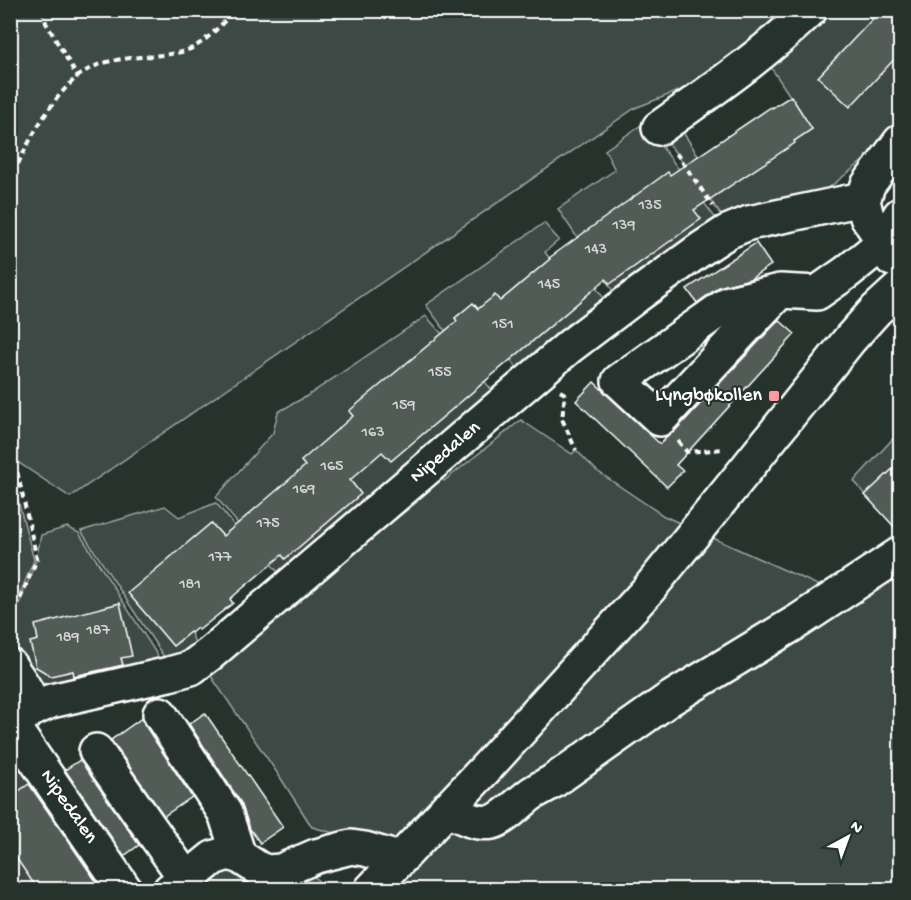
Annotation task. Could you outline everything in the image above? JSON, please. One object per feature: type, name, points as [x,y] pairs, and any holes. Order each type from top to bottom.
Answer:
[{"type":"street","points":[[659,128],[739,71],[794,27],[810,10]]},
{"type":"street","points":[[892,228],[867,217],[863,201],[868,186],[900,142]]},
{"type":"street","name":"Nipedalen","points":[[17,720],[51,701],[191,668],[570,346],[701,249],[730,231],[749,223],[853,201],[864,196]]},
{"type":"street","points":[[892,228],[900,274]]},
{"type":"street","points":[[780,291],[660,420],[619,381],[729,303],[780,291],[817,293],[847,272],[892,228]]},
{"type":"street","points":[[371,890],[543,707],[648,590],[850,339],[900,288]]},
{"type":"street","points":[[446,810],[469,820],[493,822],[668,700],[800,620],[900,554]]},
{"type":"street","name":"Nipedalen","points":[[10,666],[30,699],[32,707],[17,720]]},
{"type":"street","points":[[160,714],[225,813],[239,856]]},
{"type":"street","name":"Nipedalen","points":[[17,720],[125,890]]},
{"type":"street","points":[[96,751],[178,884],[213,858],[228,854],[239,856],[267,872],[280,871],[316,856],[351,847],[399,860]]},
{"type":"path","points":[[44,10],[46,23],[78,78]]},
{"type":"path","points":[[10,183],[48,110],[70,84],[90,69],[111,62],[187,50],[202,43],[234,10]]},
{"type":"path","points":[[659,128],[730,231]]},
{"type":"path","points":[[556,388],[565,394],[562,419],[576,450]]},
{"type":"path","points":[[660,420],[687,452],[728,449]]},
{"type":"path","points":[[10,465],[17,471],[37,559],[10,618]]},
{"type":"shaded area","points":[[11,11],[782,11],[709,79],[635,108],[70,497],[16,461],[11,461]]},
{"type":"shaded area","points":[[830,11],[900,11],[900,122],[869,156],[821,194],[738,218],[721,215],[669,144],[683,132],[721,192],[812,129],[768,63],[779,57]]},
{"type":"shaded area","points":[[644,123],[717,220],[619,300],[558,209],[615,170],[605,150]]},
{"type":"shaded area","points":[[544,223],[559,240],[545,252],[550,259],[500,301],[478,309],[473,303],[455,318],[461,325],[449,336],[426,305]]},
{"type":"shaded area","points":[[581,267],[610,307],[525,379],[511,360],[585,297]]},
{"type":"shaded area","points":[[426,316],[500,399],[281,576],[216,497],[273,433],[278,412],[307,396]]},
{"type":"shaded area","points":[[521,420],[572,454],[576,450],[597,471],[664,516],[822,587],[900,557],[900,889],[371,889],[403,852],[312,827],[206,669],[417,502],[410,492],[436,472],[444,481]]},
{"type":"shaded area","points":[[900,431],[900,462],[865,495],[854,481]]},
{"type":"shaded area","points":[[10,470],[34,560],[11,611]]},
{"type":"shaded area","points":[[216,503],[262,559],[223,536],[211,523],[129,593],[173,646],[180,641],[174,634],[182,622],[191,633],[198,650],[168,663],[81,531],[165,506],[179,517]]},
{"type":"shaded area","points":[[67,527],[79,533],[165,667],[45,696],[11,652],[10,628],[36,560],[41,535]]},
{"type":"shaded area","points":[[10,741],[112,889],[11,889]]},
{"type":"shaded area","points":[[216,869],[312,874],[325,889],[186,890]]},
{"type":"building","points":[[881,10],[900,10],[900,53],[850,107],[818,77]]},
{"type":"building","points":[[791,96],[812,129],[794,141],[795,143],[694,210],[701,219],[610,284],[606,279],[391,461],[382,452],[350,480],[361,494],[285,559],[282,555],[230,599],[233,603],[199,630],[197,628],[190,632],[173,646],[128,593],[211,523],[223,536],[305,466],[301,461],[353,416],[349,411],[457,321],[455,318],[473,303],[478,309],[495,295],[500,301],[549,258],[668,172],[670,175]]},
{"type":"building","points":[[756,243],[771,265],[750,279],[719,287],[697,303],[687,289]]},
{"type":"building","points":[[779,320],[795,334],[676,465],[683,471],[667,487],[576,401],[594,382],[660,444]]},
{"type":"building","points":[[900,462],[900,533],[865,495]]},
{"type":"building","points":[[120,603],[132,656],[121,658],[123,665],[74,676],[73,671],[51,676],[36,667],[30,642],[38,640],[35,625]]},
{"type":"building","points":[[205,713],[283,827],[260,843],[250,829],[241,803],[189,724]]},
{"type":"building","points":[[142,718],[192,797],[164,816],[111,740]]},
{"type":"building","points":[[80,760],[139,845],[124,856],[65,770]]},
{"type":"building","points":[[29,784],[98,884],[89,890],[38,890],[10,849],[10,797]]},
{"type":"place","name":"Lyngbøkollen","points":[[774,396]]}]
